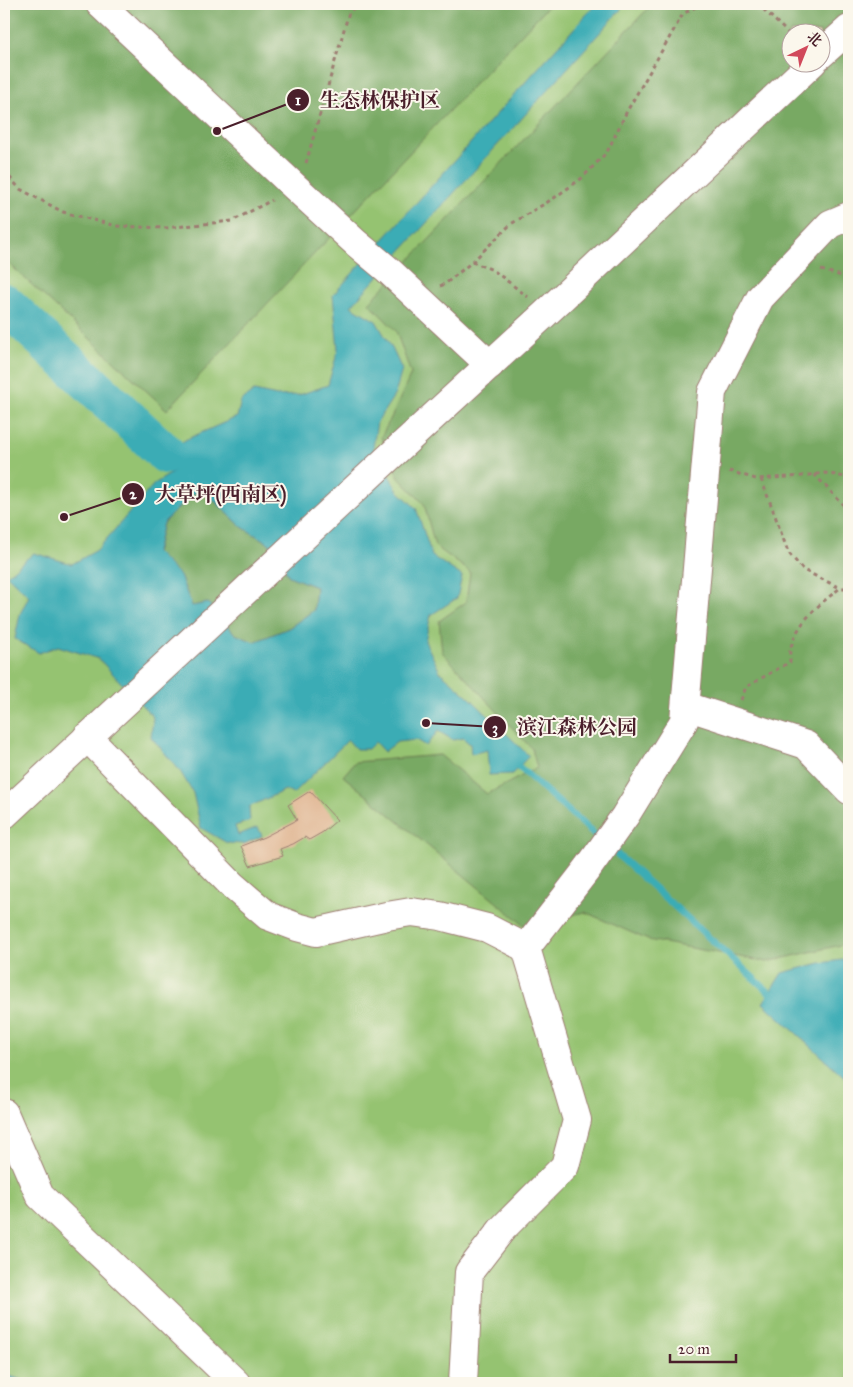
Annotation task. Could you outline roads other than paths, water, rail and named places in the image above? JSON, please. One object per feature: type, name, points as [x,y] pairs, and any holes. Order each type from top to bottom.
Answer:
[{"type":"lane","points":[[100,4],[295,187],[490,365]]},
{"type":"lane","points":[[830,46],[849,30]]},
{"type":"lane","points":[[4,815],[546,313],[802,72]]},
{"type":"lane","points":[[526,948],[588,868],[625,816],[684,721],[712,392],[760,298],[830,224],[849,216]]},
{"type":"lane","points":[[686,706],[806,744],[849,790]]},
{"type":"lane","points":[[87,737],[234,886],[268,916],[316,932],[411,912],[440,916],[488,928],[526,948],[576,1120],[566,1166],[503,1228],[469,1272],[463,1383]]},
{"type":"lane","points":[[4,1113],[40,1196],[236,1383]]},
{"type":"water","points":[[596,4],[626,4],[351,306],[376,321],[402,370],[395,394],[377,422],[373,448],[398,491],[416,508],[432,556],[462,576],[457,598],[431,615],[425,641],[440,672],[469,697],[529,756],[512,774],[489,775],[487,750],[471,754],[470,744],[463,738],[453,740],[438,731],[426,746],[416,740],[397,742],[384,752],[375,742],[368,749],[356,749],[348,740],[293,794],[285,790],[249,807],[250,821],[235,826],[238,835],[258,827],[262,836],[244,844],[227,843],[201,828],[193,793],[180,771],[151,737],[153,717],[99,659],[58,646],[39,653],[15,639],[20,614],[29,596],[7,575],[34,553],[72,564],[97,550],[154,484],[175,471],[166,454],[185,440],[237,417],[241,401],[254,391],[277,396],[299,395],[328,385],[338,350],[333,295]],"holes":[[[203,490],[242,527],[270,544],[289,576],[316,587],[314,610],[289,628],[254,642],[235,634],[208,603],[192,606],[180,576],[156,552],[163,523],[191,495]]]},
{"type":"water","points":[[849,959],[849,1081],[763,1003],[782,973],[820,963]]},
{"type":"water","points":[[4,1374],[22,1380],[26,1383],[4,1383]]},
{"type":"waterway","points":[[4,303],[166,454]]},
{"type":"waterway","points":[[519,767],[601,840]]},
{"type":"waterway","points":[[609,847],[769,992]]},
{"type":"place","name":"生态林保护区","points":[[217,131]]},
{"type":"place","name":"大草坪(西南区)","points":[[64,517]]},
{"type":"place","name":"滨江森林公园","points":[[426,723]]}]
